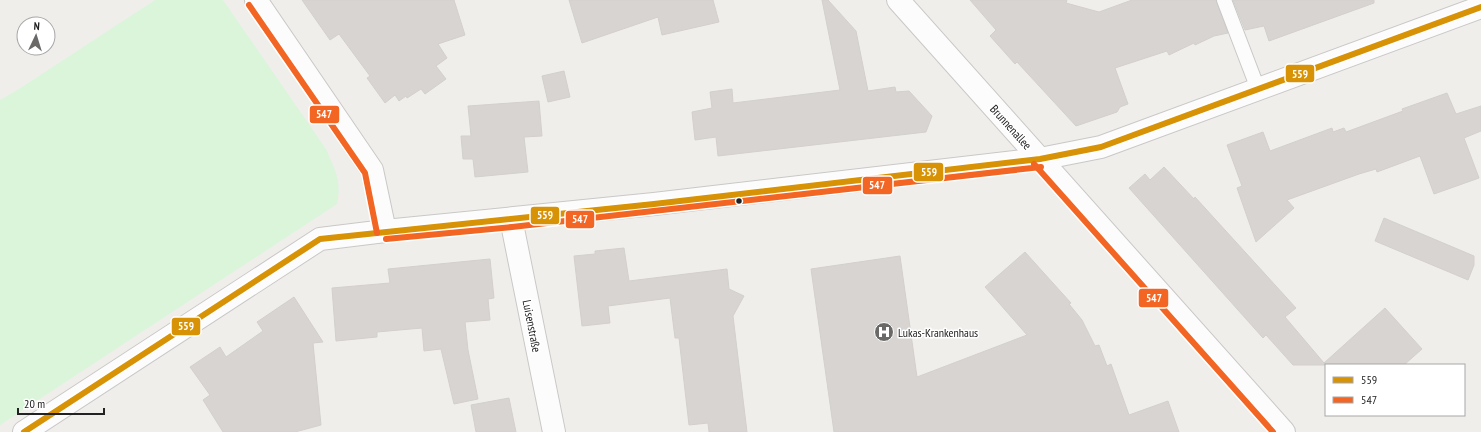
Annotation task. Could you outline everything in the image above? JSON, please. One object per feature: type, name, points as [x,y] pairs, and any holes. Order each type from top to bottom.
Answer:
[{"type":"street","points":[[256,0],[372,170],[385,231]]},
{"type":"street","name":"Brunnenallee","points":[[898,0],[1284,432]]},
{"type":"street","points":[[24,432],[320,239],[511,219],[1040,159],[1101,147],[1481,7]]},
{"type":"street","name":"Luisenstraße","points":[[511,219],[554,432]]},
{"type":"lane","points":[[1224,0],[1258,90]]},
{"type":"green space","points":[[155,0],[223,0],[326,149],[337,176],[339,189],[337,204],[0,425],[0,100]]},
{"type":"building","points":[[302,0],[454,0],[465,35],[438,44],[447,58],[436,66],[446,79],[425,94],[421,89],[399,101],[395,95],[385,103],[367,78],[370,76],[339,34],[330,40]]},
{"type":"building","points":[[569,0],[713,0],[719,22],[662,35],[658,17],[582,43]]},
{"type":"building","points":[[822,0],[828,0],[856,31],[868,91],[895,87],[896,92],[909,91],[932,116],[926,132],[718,156],[716,137],[695,140],[692,112],[712,108],[710,92],[732,89],[733,103],[840,90]]},
{"type":"building","points":[[970,0],[1067,0],[1066,3],[1099,12],[1132,0],[1216,0],[1228,33],[1214,36],[1195,45],[1194,43],[1169,55],[1167,51],[1115,68],[1128,104],[1120,107],[1117,112],[1076,126],[1017,62],[1015,64],[990,36],[996,30]]},
{"type":"building","points":[[1233,0],[1374,0],[1374,3],[1269,41],[1264,26],[1245,30]]},
{"type":"building","points":[[564,71],[570,97],[548,102],[542,76]]},
{"type":"building","points":[[1447,93],[1456,114],[1481,106],[1481,131],[1464,138],[1479,178],[1434,194],[1420,156],[1377,172],[1376,169],[1359,174],[1287,200],[1294,208],[1256,242],[1237,188],[1242,186],[1227,145],[1263,132],[1270,151],[1332,128],[1333,132],[1344,128],[1346,132],[1403,111],[1402,109]]},
{"type":"building","points":[[539,101],[542,136],[524,137],[528,172],[475,177],[473,159],[463,159],[461,136],[471,136],[468,106]]},
{"type":"building","points":[[1164,167],[1194,199],[1195,197],[1296,308],[1285,317],[1324,363],[1385,308],[1422,349],[1405,364],[1293,365],[1266,335],[1263,338],[1129,188],[1145,174],[1150,180]]},
{"type":"building","points":[[1384,218],[1474,256],[1474,265],[1468,280],[1375,241]]},
{"type":"building","points":[[624,248],[629,281],[727,269],[729,289],[744,296],[733,316],[747,432],[709,432],[708,423],[689,425],[679,338],[675,338],[670,298],[608,306],[610,323],[582,326],[574,256],[595,254],[595,251]]},
{"type":"building","points":[[1025,252],[1071,303],[1069,304],[1082,320],[1095,346],[1099,345],[1107,366],[1111,364],[1129,415],[1168,401],[1179,432],[834,432],[811,269],[900,256],[917,377],[1027,335],[985,287]]},
{"type":"building","points":[[490,259],[494,298],[488,299],[490,320],[465,322],[468,350],[478,399],[454,404],[441,349],[424,351],[422,328],[377,332],[377,337],[336,341],[332,288],[390,283],[388,269]]},
{"type":"building","points":[[294,297],[323,342],[313,343],[321,425],[295,432],[223,432],[203,400],[210,395],[190,367],[220,347],[226,357],[263,331],[257,322]]},
{"type":"building","points":[[509,398],[516,432],[476,432],[471,405]]},
{"type":"transit line","name":"547","points":[[249,5],[365,173],[377,233]]},
{"type":"transit line","name":"559","points":[[24,432],[320,239],[654,204],[1040,159],[1101,147],[1481,7]]},
{"type":"transit line","name":"547","points":[[1034,164],[1273,432]]},
{"type":"transit line","name":"547","points":[[386,239],[512,227],[1041,167]]},
{"type":"place","name":"Lukas-Krankenhaus","points":[[884,332]]}]
